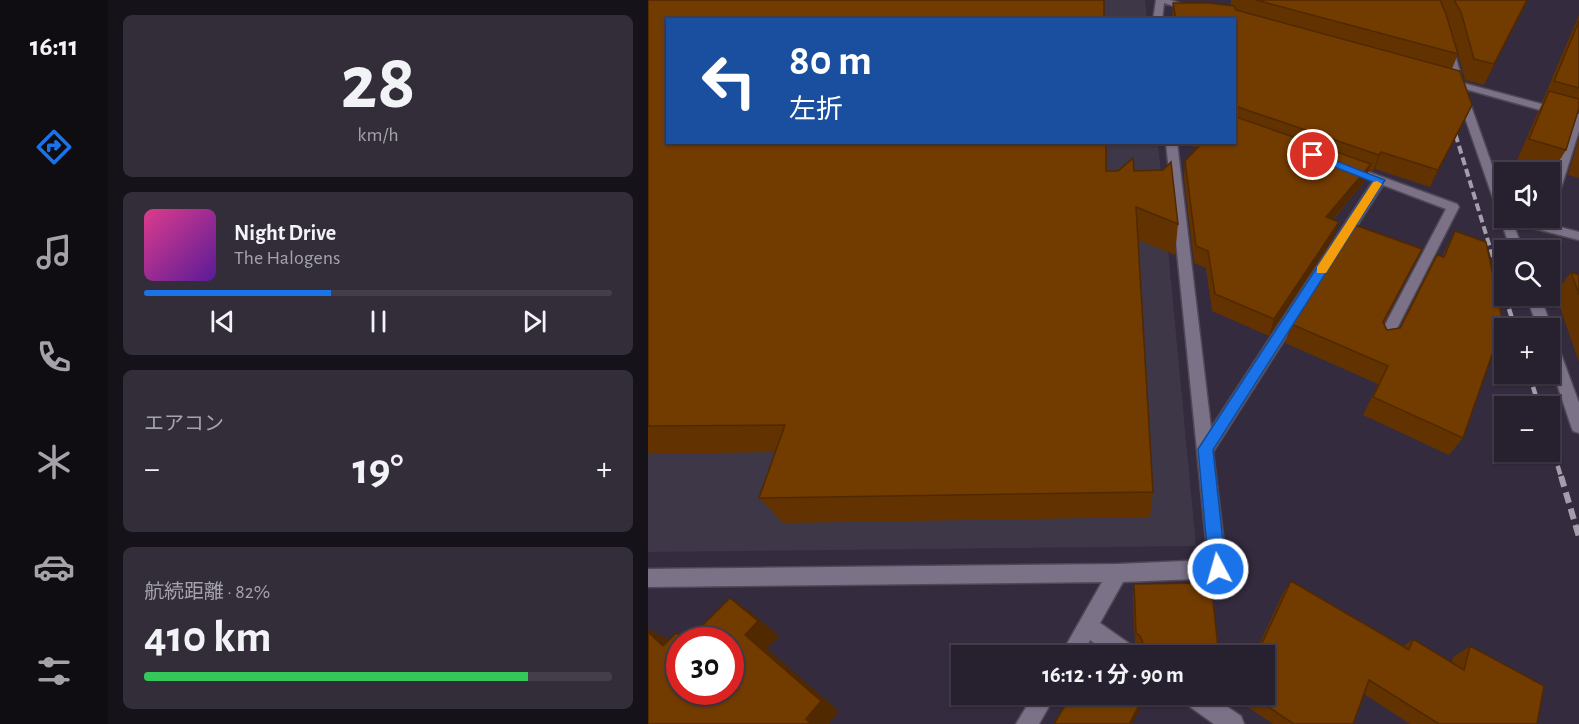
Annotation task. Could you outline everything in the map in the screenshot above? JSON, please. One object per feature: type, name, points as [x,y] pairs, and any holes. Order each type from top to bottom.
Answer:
[{"type":"street","points":[[1157,18],[1160,0],[1223,18]]},
{"type":"street","points":[[1236,22],[1245,24]]},
{"type":"street","points":[[1444,34],[1458,84],[1494,185]]},
{"type":"street","points":[[1438,78],[1578,118],[1560,173]]},
{"type":"street","points":[[648,578],[1118,573],[1218,569],[1171,144]]},
{"type":"street","points":[[1340,165],[1453,207],[1383,342]]},
{"type":"street","points":[[1206,449],[1380,180]]},
{"type":"street","points":[[1560,228],[1579,236]]},
{"type":"street","points":[[1560,372],[1579,426]]},
{"type":"street","points":[[1077,645],[1118,573]]},
{"type":"street","points":[[1088,627],[1114,645]]},
{"type":"street","points":[[1027,724],[1039,705]]},
{"type":"street","points":[[1205,705],[1233,724]]},
{"type":"shaded area","points":[[648,0],[1145,0],[1147,18],[666,18],[666,144],[1158,144],[1196,546],[648,552]]},
{"type":"building","points":[[648,0],[1104,0],[1104,18],[666,18],[666,144],[1106,144],[1106,171],[1118,171],[1133,158],[1134,171],[1163,170],[1171,162],[1178,224],[1136,207],[1153,492],[759,498],[785,425],[648,426]]},
{"type":"building","points":[[1256,0],[1440,0],[1458,54]]},
{"type":"building","points":[[1454,0],[1527,0],[1494,64],[1474,59],[1461,12]]},
{"type":"building","points":[[1173,3],[1210,3],[1234,6],[1236,10],[1460,71],[1472,105],[1438,170],[1381,152],[1379,155],[1236,106],[1236,18],[1176,18]]},
{"type":"building","points":[[1579,21],[1579,88],[1554,81]]},
{"type":"building","points":[[1549,91],[1579,99],[1579,108],[1566,150],[1529,139]]},
{"type":"building","points":[[1236,117],[1371,164],[1326,217],[1339,222],[1274,319],[1215,294],[1208,251],[1196,246],[1185,161],[1201,144],[1236,144]]},
{"type":"building","points":[[1355,225],[1422,249],[1383,322],[1387,330],[1400,328],[1437,255],[1444,257],[1455,231],[1486,242],[1494,280],[1494,306],[1499,306],[1502,318],[1494,318],[1494,349],[1463,438],[1373,397],[1388,366],[1291,324]]},
{"type":"building","points":[[1571,272],[1579,275],[1579,294]]},
{"type":"building","points":[[1291,581],[1409,650],[1413,639],[1464,670],[1470,646],[1544,686],[1537,724],[1439,724],[1369,680],[1353,724],[1294,724],[1266,705],[1275,705],[1275,645],[1261,645]]},
{"type":"building","points":[[1211,583],[1218,645],[1144,645],[1136,633],[1134,584]]},
{"type":"building","points":[[730,598],[758,621],[745,635],[821,701],[806,719],[811,724],[648,724],[648,632],[663,646],[666,643],[666,705],[744,705],[744,627],[701,627]]},
{"type":"building","points":[[1065,705],[1139,705],[1129,724],[1054,724]]},
{"type":"railway","points":[[1452,123],[1494,260]]},
{"type":"railway","points":[[1508,306],[1512,318]]},
{"type":"railway","points":[[1532,384],[1536,396]]},
{"type":"railway","points":[[1557,462],[1561,477]]},
{"type":"railway","points":[[1561,476],[1579,537]]},
{"type":"slow traffic","points":[[1322,270],[1377,184]]},
{"type":"route","points":[[1218,569],[1206,449],[1380,180],[1313,155]]}]
